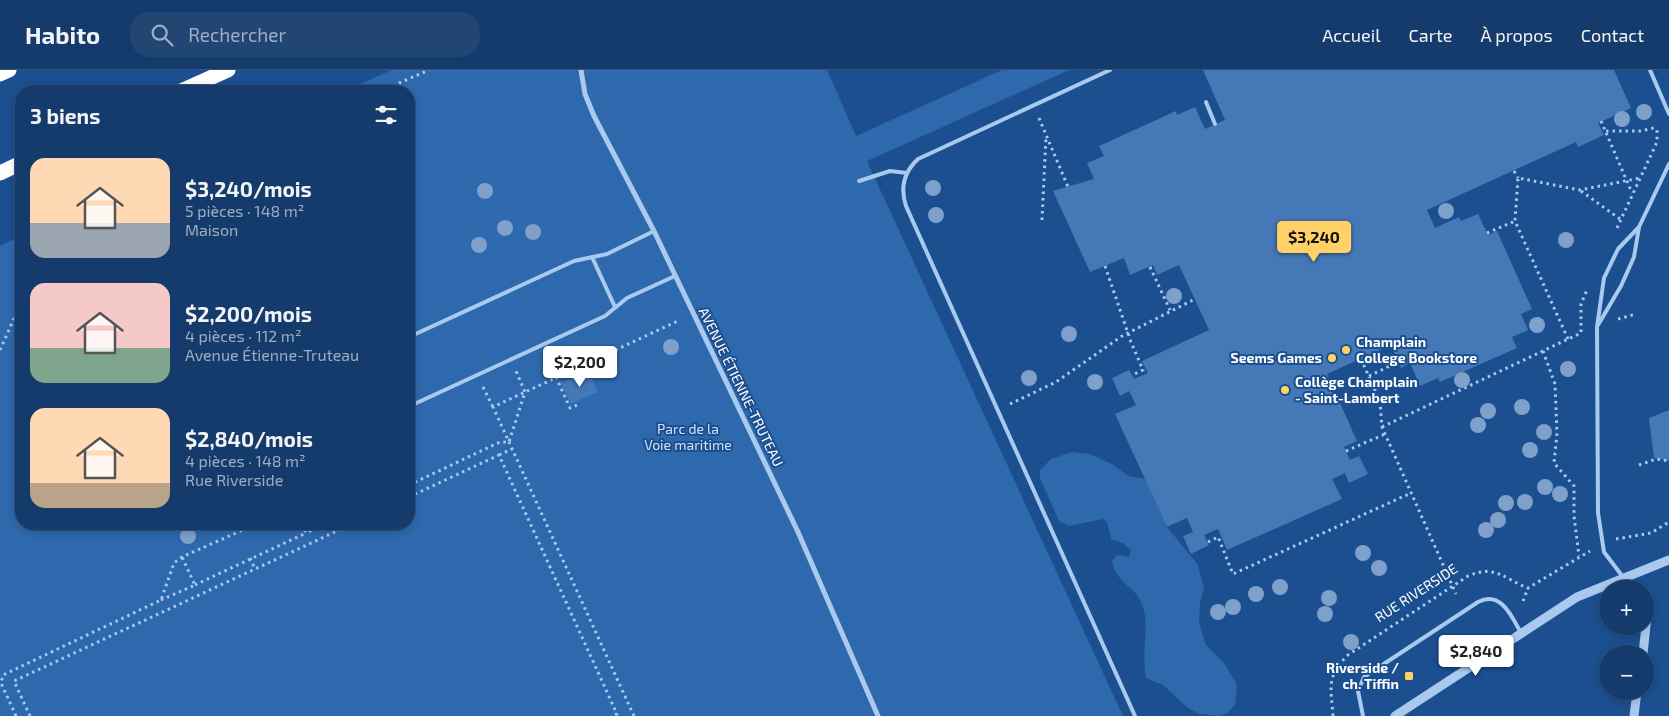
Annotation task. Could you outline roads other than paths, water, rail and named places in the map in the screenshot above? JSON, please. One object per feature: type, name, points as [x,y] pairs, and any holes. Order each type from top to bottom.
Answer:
[{"type":"highway","points":[[0,74],[9,70]]},
{"type":"highway","points":[[194,85],[228,70]]},
{"type":"highway","points":[[0,173],[15,166]]},
{"type":"street","name":"AVENUE ÉTIENNE-TRUTEAU","points":[[581,70],[585,94],[594,116],[654,231],[798,532],[878,716]]},
{"type":"street","points":[[1395,716],[1577,597],[1669,560]]},
{"type":"street","points":[[1634,716],[1636,700]]},
{"type":"lane","points":[[1110,70],[924,155],[907,172],[903,191],[906,206],[1135,716]]},
{"type":"lane","points":[[1650,70],[1669,114]]},
{"type":"lane","points":[[1206,102],[1215,124]]},
{"type":"lane","points":[[1597,327],[1621,286],[1634,256],[1639,227],[1669,164]]},
{"type":"lane","points":[[859,181],[890,171],[907,172]]},
{"type":"lane","points":[[1624,579],[1604,552],[1600,529],[1597,327],[1604,278],[1618,249],[1639,227]]},
{"type":"lane","points":[[415,334],[574,261],[607,254],[654,231]]},
{"type":"lane","points":[[592,257],[615,308]]},
{"type":"lane","points":[[415,404],[605,316],[627,298],[675,276]]},
{"type":"lane","points":[[1362,716],[1358,691],[1364,677],[1478,602],[1487,599],[1500,602],[1522,633]]},
{"type":"place","name":"Champlain College Bookstore","points":[[1346,350]]},
{"type":"place","name":"Seems Games","points":[[1332,358]]},
{"type":"place","name":"Collège Champlain - Saint-Lambert","points":[[1285,390]]},
{"type":"place","name":"Riverside / ch. Tiffin","points":[[1409,676]]},
{"type":"park label","name":"Parc de la Voie maritime","points":[[688,438]]}]
